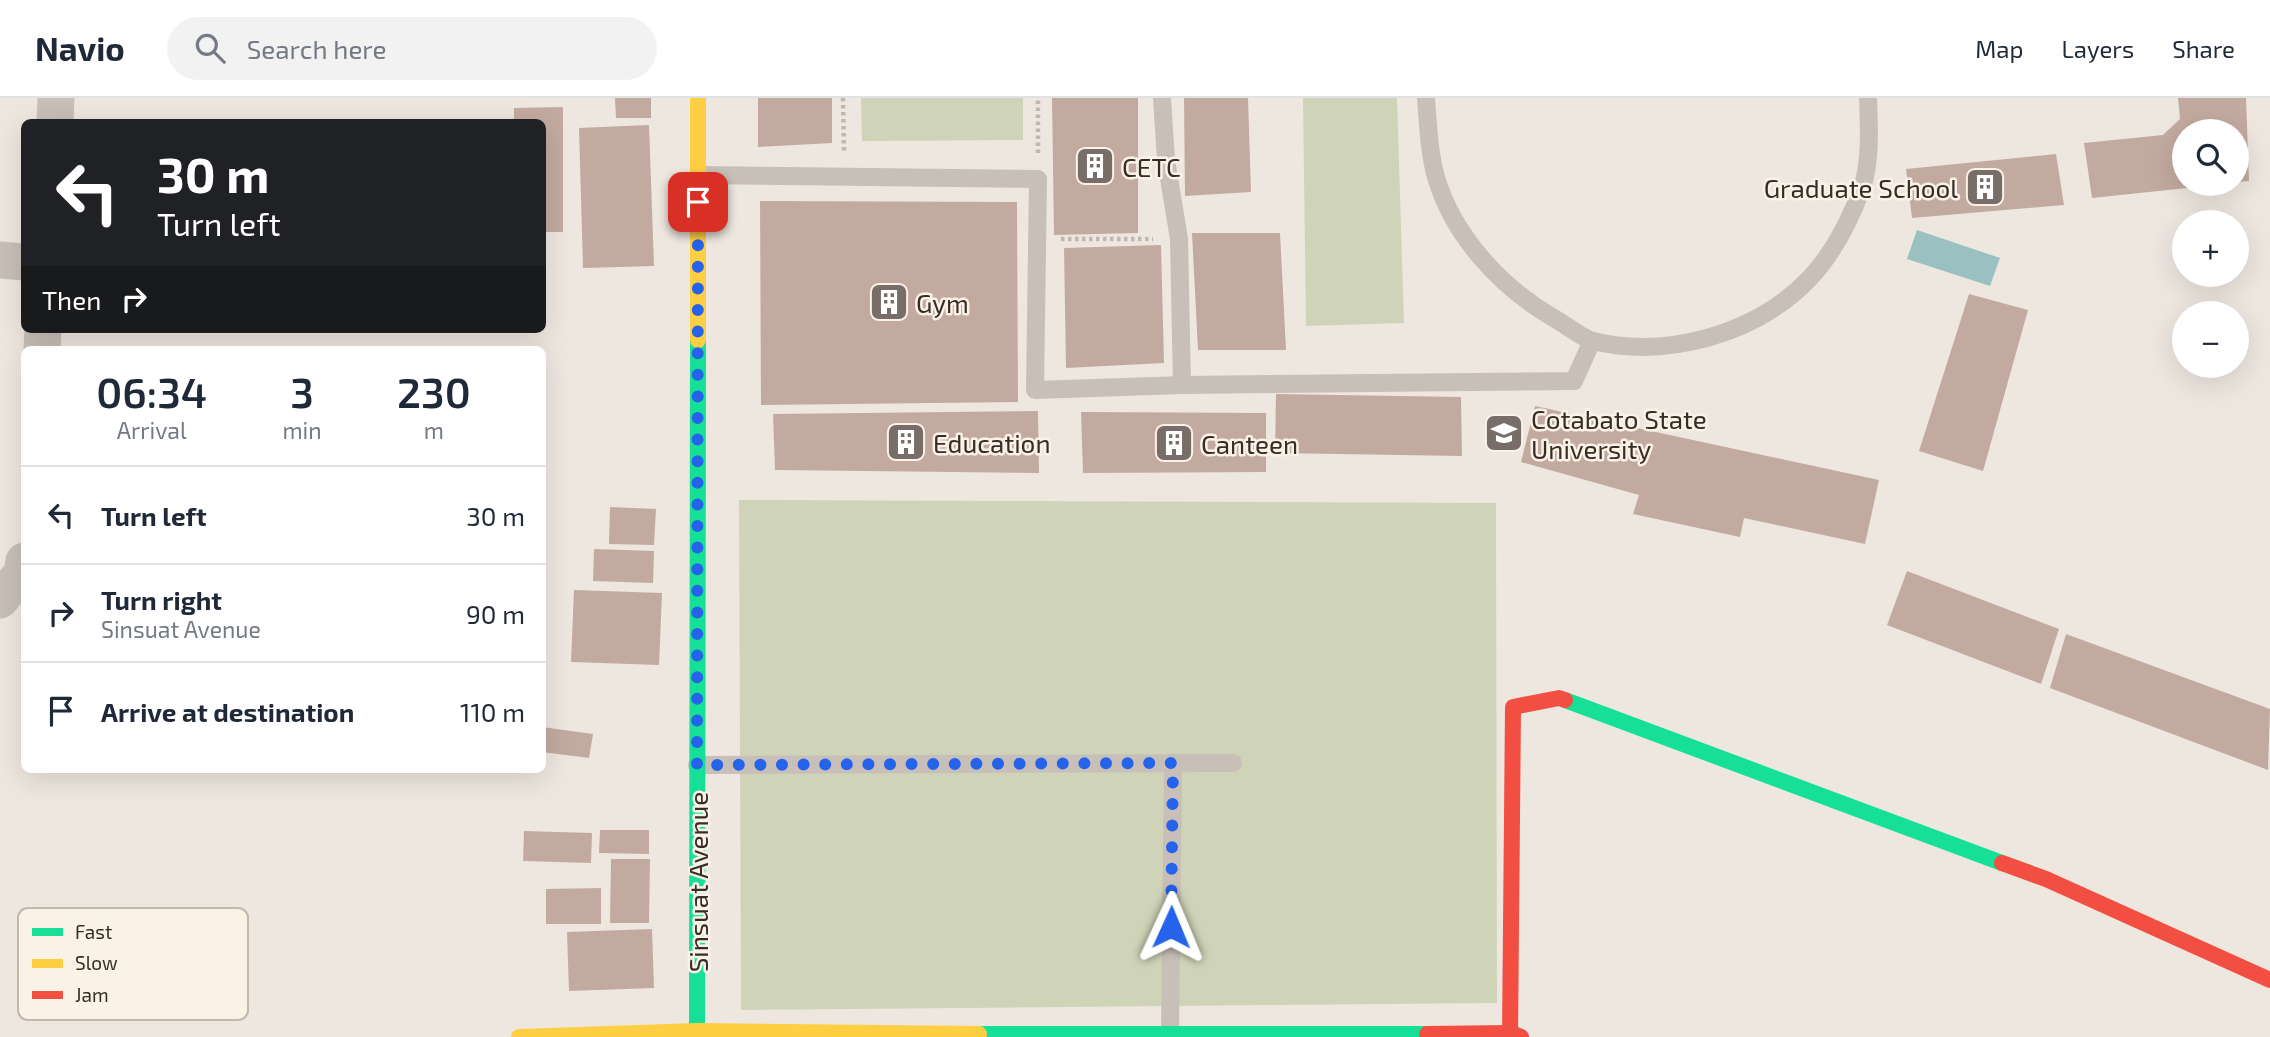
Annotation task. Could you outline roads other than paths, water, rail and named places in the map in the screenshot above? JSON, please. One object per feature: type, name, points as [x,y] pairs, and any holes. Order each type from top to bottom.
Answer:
[{"type":"main road","name":"Sinsuat Avenue","points":[[697,1034],[698,98]]},
{"type":"main road","points":[[519,1037],[697,1034],[1514,1036],[1513,707],[1559,698],[2046,879],[2270,980]]},
{"type":"street","points":[[55,119],[56,98]]},
{"type":"street","points":[[0,260],[21,262]]},
{"type":"street","points":[[0,600],[21,574]]},
{"type":"lane","points":[[1162,98],[1166,160],[1179,239],[1182,384]]},
{"type":"lane","points":[[1426,98],[1436,178],[1458,226],[1493,272],[1537,308],[1591,341],[1657,348],[1716,336],[1775,308],[1810,279],[1838,241],[1863,185],[1869,125],[1868,98]]},
{"type":"lane","points":[[698,175],[1038,179],[1035,390],[1182,384],[1574,381],[1591,341]]},
{"type":"lane","points":[[1170,1036],[1173,763]]},
{"type":"lane","points":[[697,765],[1233,763]]},
{"type":"water","points":[[1917,230],[2000,258],[1990,286],[1907,259]]},
{"type":"place","name":"CETC","points":[[1095,166]]},
{"type":"place","name":"Graduate School","points":[[1985,187]]},
{"type":"place","name":"Gym","points":[[889,302]]},
{"type":"place","name":"Cotabato State University","points":[[1504,433]]},
{"type":"place","name":"Education","points":[[906,442]]},
{"type":"place","name":"Canteen","points":[[1174,443]]}]
